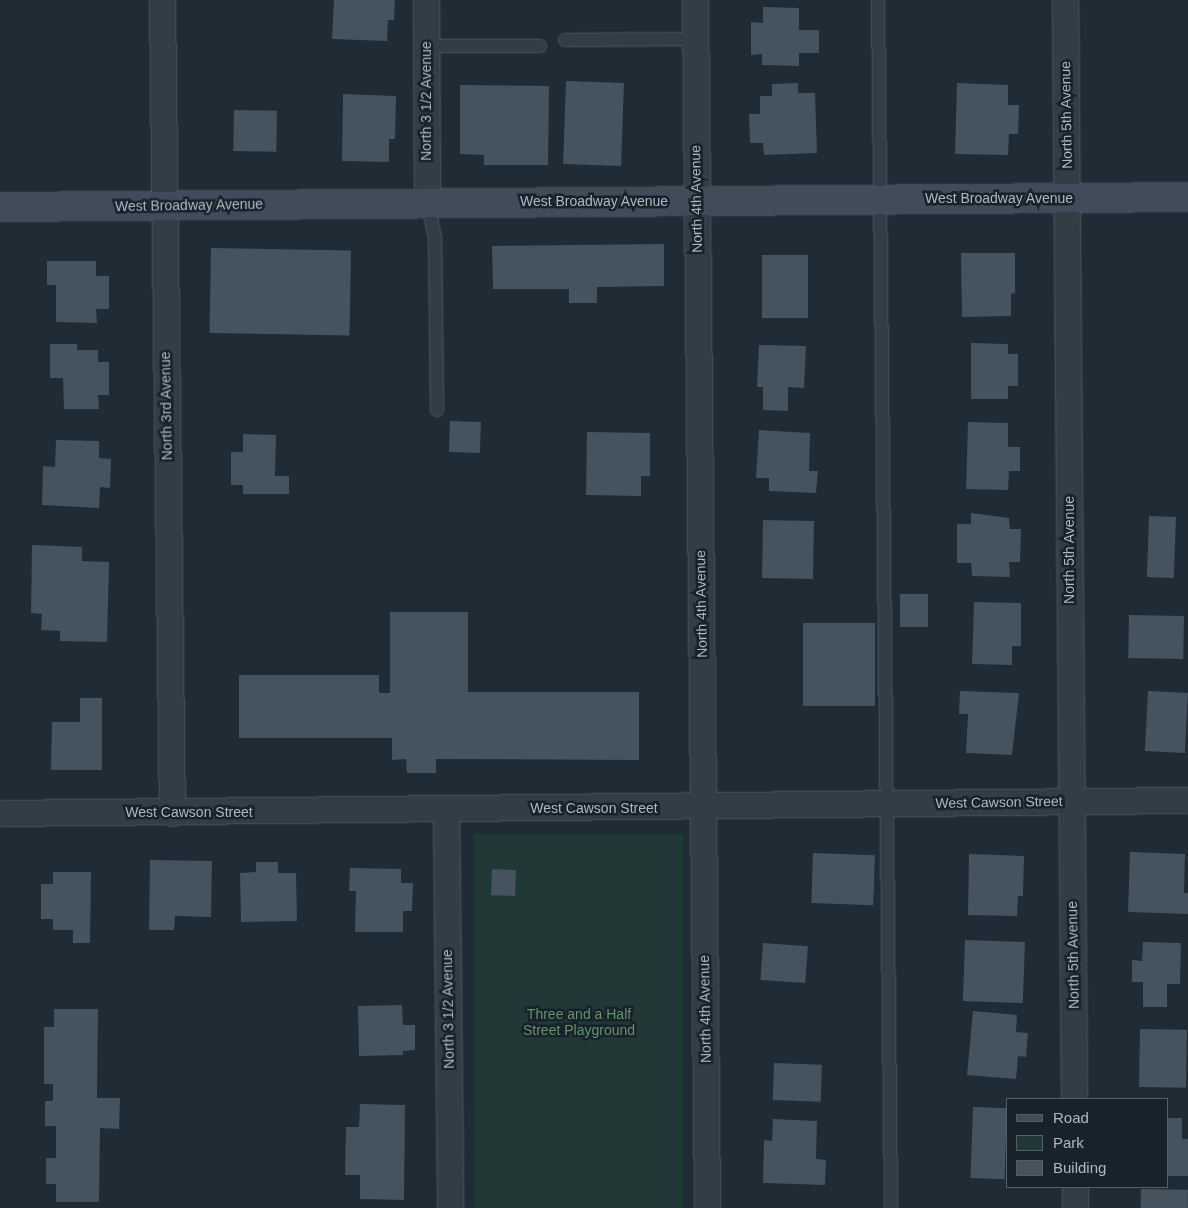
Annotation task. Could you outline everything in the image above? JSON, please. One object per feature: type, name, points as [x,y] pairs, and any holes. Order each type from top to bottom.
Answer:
[{"type":"main road","name":"West Broadway Avenue","points":[[0,207],[1188,197]]},
{"type":"street","name":"North 3rd Avenue","points":[[162,0],[163,205],[172,813]]},
{"type":"street","name":"North 3 1/2 Avenue","points":[[426,0],[427,202]]},
{"type":"street","name":"North 4th Avenue","points":[[695,0],[706,1208]]},
{"type":"street","name":"North 5th Avenue","points":[[1065,0],[1074,1098]]},
{"type":"street","name":"West Cawson Street","points":[[0,813],[703,808],[1188,800]]},
{"type":"street","name":"North 3 1/2 Avenue","points":[[446,809],[450,1208]]},
{"type":"street","points":[[1075,1188],[1075,1208]]},
{"type":"lane","points":[[878,0],[891,1208]]},
{"type":"lane","points":[[566,40],[695,39]]},
{"type":"lane","points":[[426,46],[540,46]]},
{"type":"lane","points":[[427,202],[435,238],[437,410]]},
{"type":"green space","name":"Three and a Half Street Playground","points":[[474,834],[683,834],[683,1208],[474,1208]]},
{"type":"building","points":[[334,0],[395,0],[394,20],[388,20],[387,41],[332,39]]},
{"type":"building","points":[[763,7],[799,8],[799,30],[819,30],[819,53],[799,53],[799,66],[762,65],[762,54],[751,55],[751,22],[763,23]]},
{"type":"building","points":[[566,81],[624,83],[621,166],[563,164]]},
{"type":"building","points":[[798,83],[798,93],[815,93],[817,153],[764,155],[763,143],[750,143],[749,114],[760,114],[760,96],[772,96],[772,84]]},
{"type":"building","points":[[957,83],[1008,85],[1008,105],[1019,105],[1018,134],[1009,134],[1008,155],[955,154]]},
{"type":"building","points":[[460,85],[549,86],[548,165],[484,165],[484,155],[460,154]]},
{"type":"building","points":[[343,94],[396,96],[395,139],[389,139],[389,162],[342,161]]},
{"type":"building","points":[[234,110],[277,111],[276,152],[233,151]]},
{"type":"building","points":[[664,244],[664,286],[597,287],[597,303],[569,303],[569,289],[493,289],[492,246]]},
{"type":"building","points":[[211,248],[351,250],[349,335],[210,333]]},
{"type":"building","points":[[961,253],[1015,253],[1015,293],[1011,294],[1011,316],[962,317]]},
{"type":"building","points":[[762,255],[808,255],[808,318],[762,318]]},
{"type":"building","points":[[47,261],[96,261],[96,276],[109,276],[109,309],[96,309],[97,323],[56,322],[56,285],[47,285]]},
{"type":"building","points":[[971,343],[1008,344],[1008,354],[1018,354],[1018,386],[1008,386],[1008,399],[971,399]]},
{"type":"building","points":[[50,344],[77,344],[77,350],[98,350],[98,362],[109,362],[109,395],[98,395],[99,409],[64,409],[63,378],[50,378]]},
{"type":"building","points":[[759,345],[806,346],[804,388],[788,387],[788,411],[763,410],[763,387],[757,387]]},
{"type":"building","points":[[450,421],[481,422],[480,453],[449,452]]},
{"type":"building","points":[[968,422],[1008,423],[1008,447],[1020,447],[1020,471],[1009,471],[1008,490],[966,489]]},
{"type":"building","points":[[759,430],[810,433],[809,471],[818,471],[816,493],[769,491],[769,478],[756,478]]},
{"type":"building","points":[[587,432],[650,433],[650,476],[641,476],[641,496],[586,495]]},
{"type":"building","points":[[243,434],[276,435],[275,476],[289,476],[289,494],[243,494],[243,485],[231,485],[231,452],[243,452]]},
{"type":"building","points":[[56,440],[99,441],[99,458],[111,459],[110,488],[100,487],[99,508],[42,505],[43,466],[55,467]]},
{"type":"building","points":[[971,513],[1009,518],[1010,529],[1021,529],[1020,562],[1009,562],[1010,577],[972,576],[971,563],[957,563],[957,524],[971,524]]},
{"type":"building","points":[[1149,516],[1176,517],[1174,578],[1147,577]]},
{"type":"building","points":[[763,520],[814,521],[813,579],[762,578]]},
{"type":"building","points":[[32,545],[82,547],[82,561],[109,562],[107,642],[60,641],[60,631],[41,630],[42,614],[31,613]]},
{"type":"building","points":[[900,594],[928,594],[928,627],[900,627]]},
{"type":"building","points":[[974,602],[1021,603],[1021,646],[1012,646],[1012,665],[972,664]]},
{"type":"building","points":[[390,612],[468,612],[468,692],[639,692],[639,760],[436,759],[436,773],[407,773],[406,759],[392,760],[392,738],[239,738],[239,675],[379,675],[379,693],[390,693]]},
{"type":"building","points":[[1129,615],[1184,616],[1183,659],[1128,658]]},
{"type":"building","points":[[803,623],[875,623],[875,706],[803,706]]},
{"type":"building","points":[[960,691],[1019,693],[1012,755],[966,753],[968,714],[959,714]]},
{"type":"building","points":[[1148,691],[1188,693],[1185,753],[1145,751]]},
{"type":"building","points":[[80,698],[102,698],[102,770],[51,770],[52,722],[80,722]]},
{"type":"building","points":[[1130,852],[1185,854],[1184,893],[1188,893],[1188,914],[1128,912]]},
{"type":"building","points":[[813,853],[875,855],[873,905],[811,903]]},
{"type":"building","points":[[969,854],[1024,856],[1023,896],[1018,896],[1017,916],[968,915]]},
{"type":"building","points":[[150,860],[212,861],[211,917],[175,916],[174,930],[149,930]]},
{"type":"building","points":[[256,862],[278,862],[278,873],[296,873],[297,921],[241,922],[240,873],[256,872]]},
{"type":"building","points":[[350,868],[401,869],[401,883],[413,883],[412,911],[403,911],[403,932],[355,932],[356,891],[349,891]]},
{"type":"building","points":[[492,869],[516,870],[515,896],[491,895]]},
{"type":"building","points":[[53,872],[91,872],[90,943],[73,943],[73,930],[53,930],[53,919],[41,919],[41,884],[53,884]]},
{"type":"building","points":[[965,940],[1025,942],[1023,1003],[963,1001]]},
{"type":"building","points":[[1143,942],[1181,943],[1180,984],[1167,984],[1167,1007],[1143,1007],[1143,982],[1132,982],[1132,960],[1142,961]]},
{"type":"building","points":[[763,943],[808,946],[805,983],[760,980]]},
{"type":"building","points":[[402,1005],[403,1025],[415,1025],[415,1050],[403,1051],[403,1055],[359,1056],[358,1006]]},
{"type":"building","points":[[54,1009],[98,1009],[97,1098],[120,1098],[119,1129],[100,1128],[99,1202],[56,1202],[56,1184],[46,1184],[46,1158],[56,1158],[56,1126],[45,1126],[45,1101],[53,1101],[53,1084],[44,1084],[44,1027],[54,1027]]},
{"type":"building","points":[[973,1011],[1017,1015],[1016,1032],[1028,1033],[1026,1057],[1018,1056],[1016,1079],[967,1075]]},
{"type":"building","points":[[1140,1029],[1187,1030],[1186,1088],[1139,1087]]},
{"type":"building","points":[[774,1063],[822,1065],[821,1102],[773,1100]]},
{"type":"building","points":[[360,1104],[405,1105],[404,1200],[360,1199],[360,1175],[345,1175],[346,1127],[359,1127]]},
{"type":"building","points":[[973,1107],[1006,1108],[1005,1179],[971,1178]]},
{"type":"building","points":[[1168,1118],[1182,1118],[1182,1139],[1188,1139],[1188,1176],[1168,1176]]},
{"type":"building","points":[[773,1119],[817,1121],[816,1159],[826,1160],[825,1185],[763,1183],[764,1140],[772,1141]]},
{"type":"building","points":[[1141,1189],[1188,1190],[1188,1208],[1141,1208]]}]
